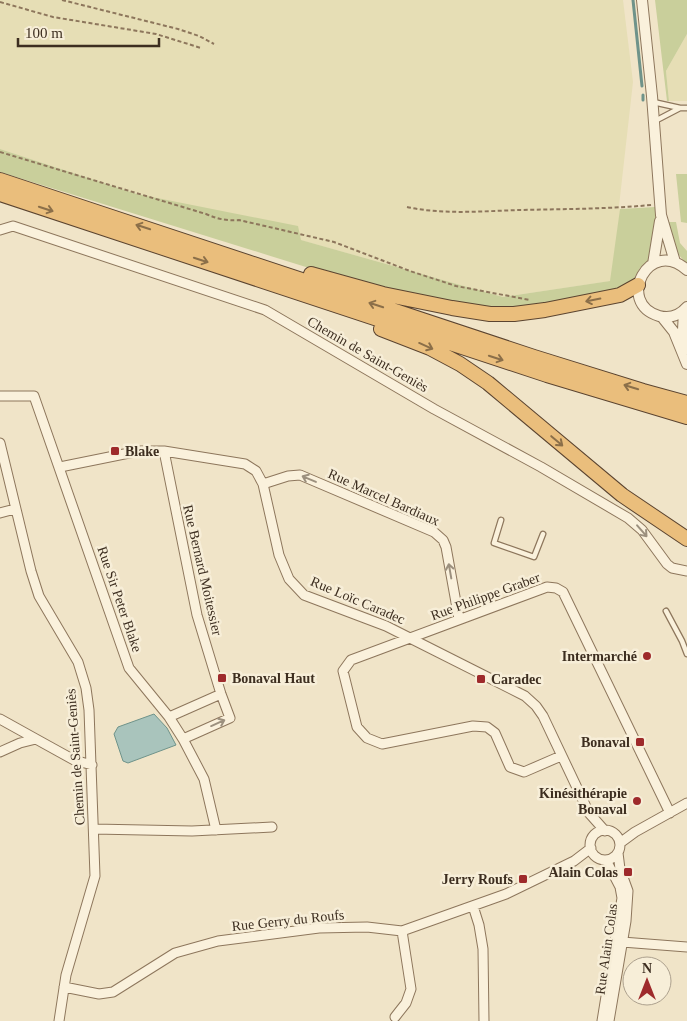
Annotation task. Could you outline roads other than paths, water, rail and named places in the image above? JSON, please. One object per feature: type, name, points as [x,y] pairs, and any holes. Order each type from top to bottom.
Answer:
[{"type":"highway","points":[[0,180],[534,357],[683,409]]},
{"type":"highway","points":[[0,194],[547,375],[683,409]]},
{"type":"highway","points":[[222,253],[383,294],[490,314],[514,314],[545,310],[620,295],[638,285]]},
{"type":"highway","points":[[250,277],[286,294],[430,348],[460,364],[488,383],[622,495],[687,539]]},
{"type":"street","points":[[642,0],[653,102],[661,215],[675,262]]},
{"type":"street","points":[[653,264],[661,215]]},
{"type":"street","name":"Chemin de Saint-Geniès","points":[[0,230],[13,226],[265,310],[434,409],[541,467],[637,525],[667,564],[672,568],[687,571]]},
{"type":"street","points":[[685,309],[677,315],[662,317],[654,314],[646,309],[641,302],[638,294],[638,285],[641,276],[653,264],[667,261],[675,262],[687,270]]},
{"type":"street","points":[[685,309],[683,330],[686,360]]},
{"type":"street","points":[[662,317],[674,332],[686,360]]},
{"type":"street","name":"Rue Sir Peter Blake","points":[[0,396],[34,396],[129,668],[169,717],[183,739],[204,779],[216,830]]},
{"type":"street","name":"Chemin de Saint-Geniès","points":[[0,443],[15,509],[39,596],[78,662],[86,688],[92,765],[95,876],[64,987],[60,1021]]},
{"type":"street","name":"Rue Loïc Caradec","points":[[60,467],[139,451],[164,451],[245,464],[256,471],[263,484],[279,555],[289,578],[304,594],[386,626],[525,696],[543,716],[589,813],[594,836]]},
{"type":"street","name":"Rue Bernard Moitessier","points":[[164,451],[197,614],[230,718],[183,739]]},
{"type":"street","name":"Rue Marcel Bardiaux","points":[[263,484],[288,476],[300,475],[434,532],[443,540],[446,547],[458,619]]},
{"type":"street","points":[[0,513],[15,509]]},
{"type":"street","name":"Rue Philippe Graber","points":[[561,756],[524,772],[510,768],[495,734],[488,726],[473,726],[382,744],[367,738],[357,727],[343,671],[351,660],[547,587],[556,588],[562,592],[670,813]]},
{"type":"street","points":[[169,717],[221,694]]},
{"type":"street","points":[[0,719],[74,760],[92,765]]},
{"type":"street","points":[[0,752],[20,743],[36,740]]},
{"type":"street","points":[[618,844],[604,830],[594,836],[591,848],[602,859],[614,856],[618,844],[687,802]]},
{"type":"street","name":"Rue Loïc Caradec","points":[[589,813],[604,830]]},
{"type":"street","points":[[94,830],[192,831],[272,827]]},
{"type":"street","name":"Rue Alain Colas","points":[[609,1021],[628,891],[620,869],[618,844]]},
{"type":"street","name":"Rue Gerry du Roufs","points":[[64,987],[99,994],[113,992],[175,953],[218,942],[319,928],[367,927],[402,931],[506,894],[574,861],[591,848]]},
{"type":"street","name":"Rue Gerry du Roufs","points":[[574,861],[602,859]]},
{"type":"street","name":"Rue Alain Colas","points":[[602,859],[620,887],[622,898],[602,1021]]},
{"type":"street","points":[[473,906],[479,925],[483,949],[484,1021]]},
{"type":"street","points":[[395,1017],[406,1002],[411,988],[402,931]]},
{"type":"street","points":[[622,942],[687,947]]},
{"type":"lane","points":[[653,102],[687,108]]},
{"type":"lane","points":[[655,126],[680,108]]},
{"type":"lane","points":[[501,520],[494,543],[534,557],[543,534]]},
{"type":"lane","points":[[666,611],[687,654]]},
{"type":"water","points":[[154,714],[167,728],[176,745],[128,763],[123,761],[114,734],[118,727]]},
{"type":"waterway","points":[[633,0],[642,86]]},
{"type":"waterway","points":[[643,95],[643,100]]},
{"type":"place","name":"Blake","points":[[115,451]]},
{"type":"place","name":"Intermarché","points":[[647,656]]},
{"type":"place","name":"Bonaval Haut","points":[[222,678]]},
{"type":"place","name":"Caradec","points":[[481,679]]},
{"type":"place","name":"Bonaval","points":[[640,742]]},
{"type":"place","name":"Kinésithérapie Bonaval","points":[[637,801]]},
{"type":"place","name":"Alain Colas","points":[[628,872]]},
{"type":"place","name":"Jerry Roufs","points":[[523,879]]}]
